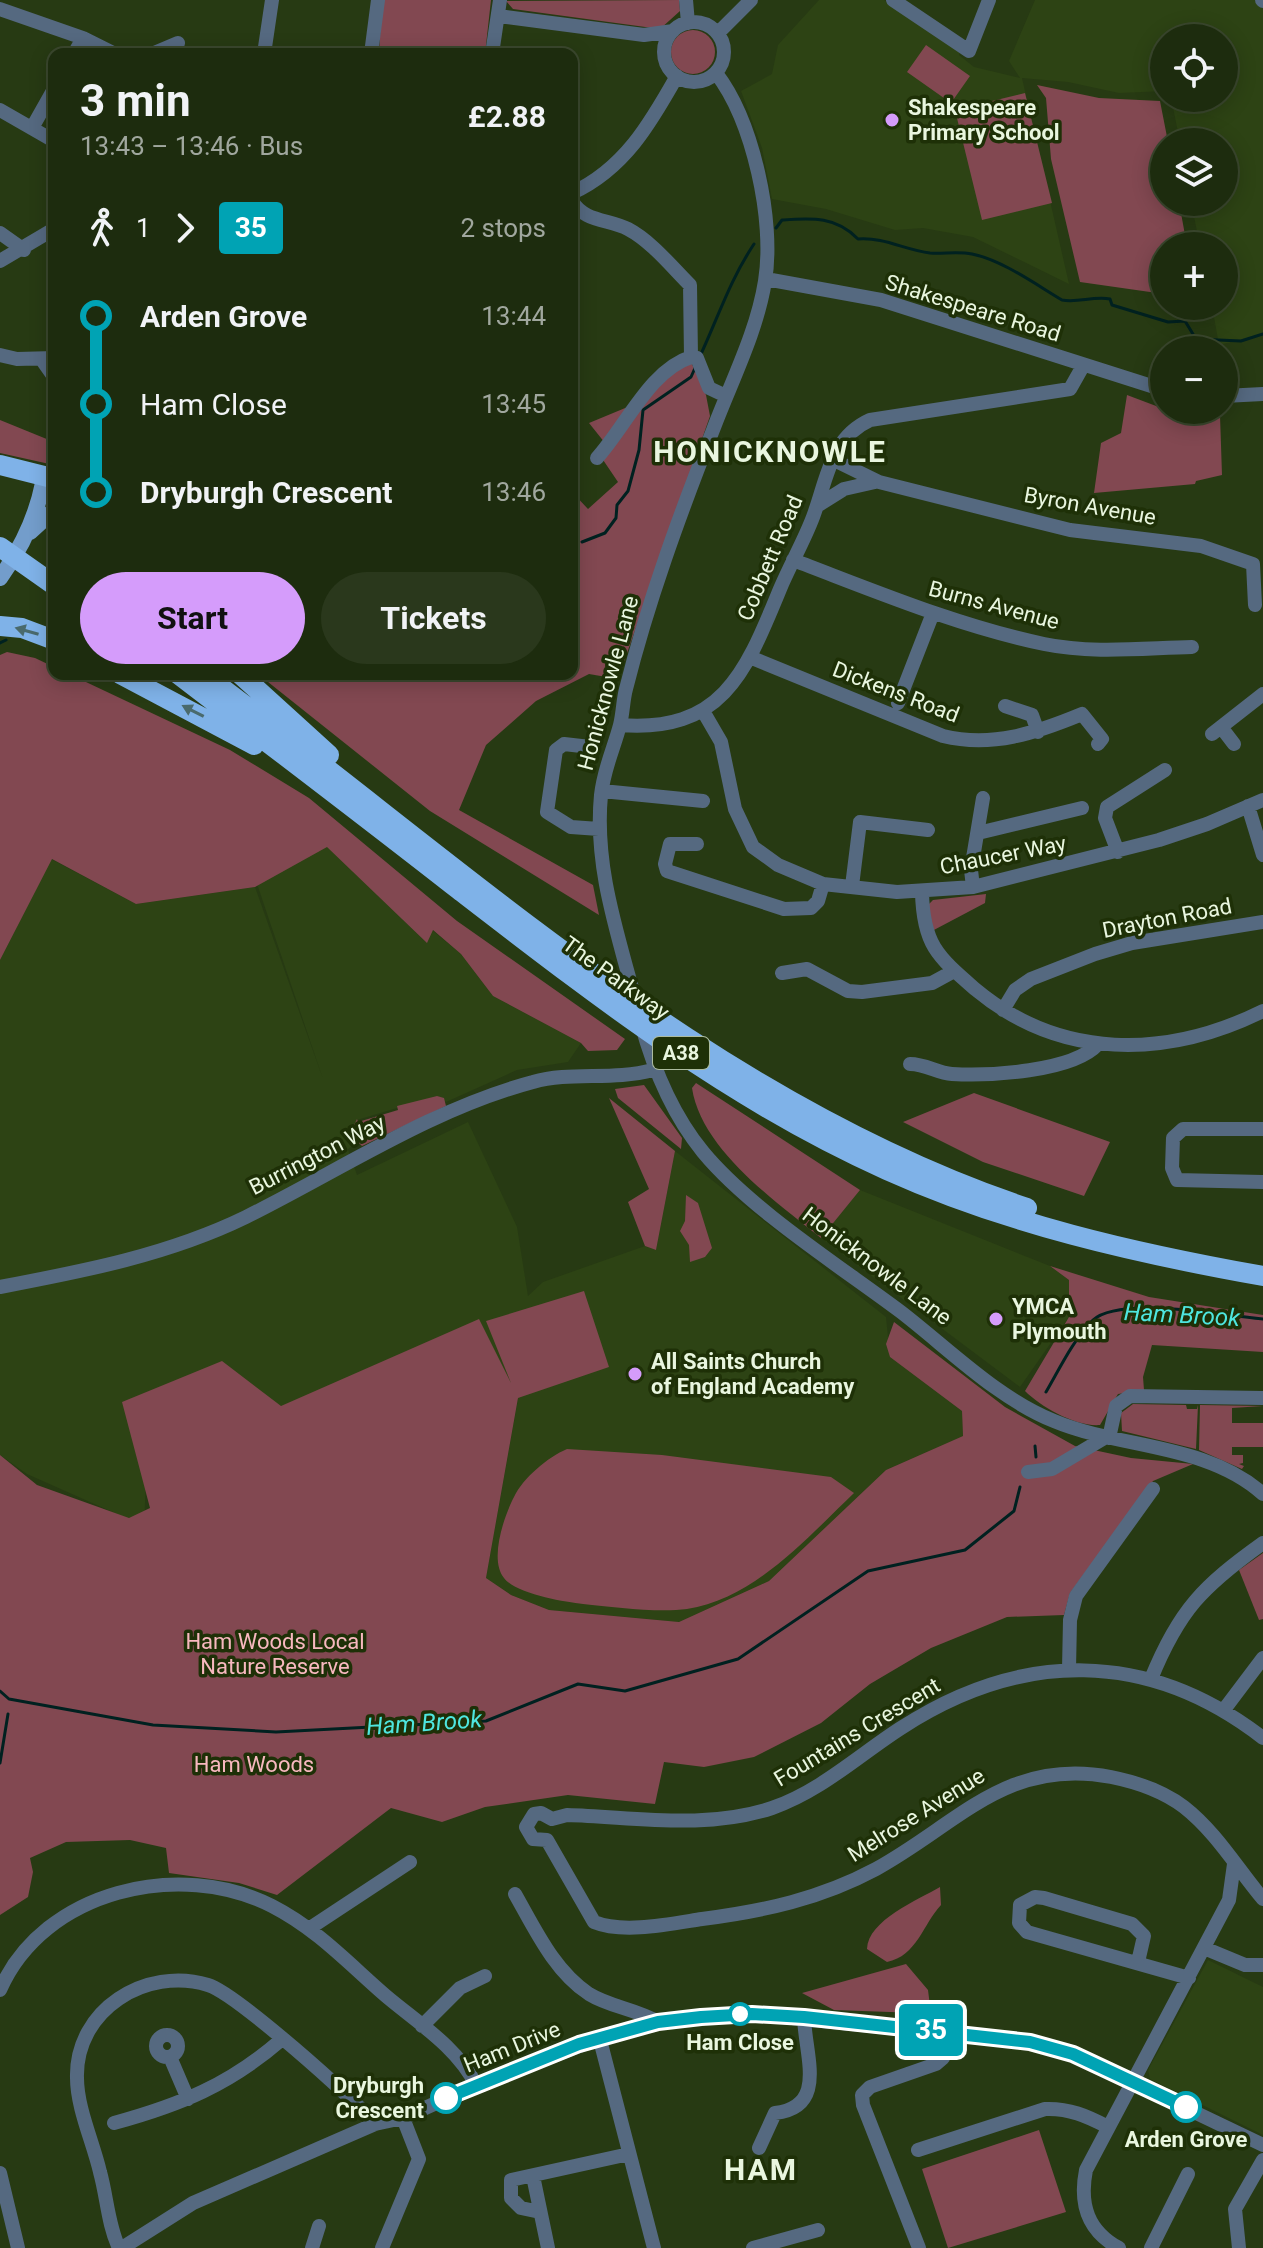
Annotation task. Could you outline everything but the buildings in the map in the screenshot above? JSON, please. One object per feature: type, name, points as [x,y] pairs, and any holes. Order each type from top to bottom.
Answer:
[{"type":"highway","points":[[0,465],[48,475]]},
{"type":"highway","points":[[0,531],[48,573]]},
{"type":"highway","points":[[0,547],[48,573]]},
{"type":"highway","points":[[0,626],[22,628],[48,638]]},
{"type":"highway","name":"A38","points":[[132,680],[219,725],[333,792]]},
{"type":"highway","name":"The Parkway","points":[[186,680],[602,1000],[800,1127],[886,1170],[973,1206],[1161,1258],[1263,1276]]},
{"type":"highway","name":"The Parkway","points":[[211,680],[513,914],[641,1008],[745,1077],[848,1134],[968,1187],[1065,1221],[1189,1252],[1263,1264]]},
{"type":"highway","name":"A38","points":[[246,680],[410,832]]},
{"type":"main road","points":[[0,578],[26,536],[48,483]]},
{"type":"main road","points":[[26,536],[48,516]]},
{"type":"street","points":[[265,48],[272,0]]},
{"type":"street","points":[[372,48],[378,0]]},
{"type":"street","points":[[493,48],[500,0]]},
{"type":"street","points":[[686,0],[688,23]]},
{"type":"street","points":[[718,33],[751,0]]},
{"type":"street","points":[[893,0],[969,51],[989,0]]},
{"type":"street","points":[[0,9],[103,48]]},
{"type":"street","points":[[498,16],[644,35],[673,31],[688,23],[699,22],[718,33],[724,58],[716,73],[693,82],[677,76],[658,44],[644,35]]},
{"type":"street","points":[[665,54],[673,31]]},
{"type":"street","points":[[77,48],[83,38]]},
{"type":"street","points":[[166,48],[178,43]]},
{"type":"street","name":"Honicknowle Lane","points":[[716,73],[743,122],[754,162],[764,207],[766,279],[667,559],[626,689],[620,725],[613,739],[602,791],[599,829],[610,910],[653,1070],[697,1144],[733,1183],[1008,1395],[1051,1420],[1107,1438],[1197,1458],[1241,1478],[1263,1494]]},
{"type":"street","points":[[578,190],[593,183],[644,136],[677,76]]},
{"type":"street","points":[[32,128],[48,100]]},
{"type":"street","points":[[0,110],[48,137]]},
{"type":"street","points":[[578,211],[629,229],[690,285],[696,362],[709,388],[726,396]]},
{"type":"street","points":[[0,233],[24,250]]},
{"type":"street","points":[[0,261],[24,250],[48,233]]},
{"type":"street","name":"Shakespeare Road","points":[[766,279],[881,300],[1150,386]]},
{"type":"street","points":[[0,355],[48,359]]},
{"type":"street","points":[[597,458],[620,432],[645,392],[676,361],[696,362]]},
{"type":"street","name":"Cobbett Road","points":[[620,725],[667,725],[703,711],[726,695],[752,658],[817,506],[832,459],[847,435],[870,420],[1070,389],[1083,366]]},
{"type":"street","points":[[1238,395],[1263,394]]},
{"type":"street","name":"Byron Avenue","points":[[832,459],[879,482],[1070,530],[1201,546],[1253,564],[1255,605]]},
{"type":"street","name":"Byron Avenue","points":[[817,506],[844,489],[879,482]]},
{"type":"street","name":"Burns Avenue","points":[[793,560],[933,613],[1046,644],[1099,650],[1192,647]]},
{"type":"street","points":[[898,703],[914,682],[933,613]]},
{"type":"street","name":"Dickens Road","points":[[752,658],[943,736],[964,741],[1038,732],[1082,714],[1102,739],[1098,744]]},
{"type":"street","points":[[1234,744],[1216,730],[1263,694]]},
{"type":"street","points":[[1005,706],[1032,715],[1038,732]]},
{"type":"street","name":"Chaucer Way","points":[[703,711],[721,742],[735,809],[753,847],[778,865],[823,884],[922,892],[973,887],[1118,852],[1207,824],[1263,800]]},
{"type":"street","points":[[590,747],[564,744],[556,750],[547,812],[571,827],[599,829]]},
{"type":"street","points":[[1118,852],[1105,818],[1107,807],[1165,770]]},
{"type":"street","points":[[602,791],[703,801]]},
{"type":"street","points":[[973,887],[971,870],[983,798]]},
{"type":"street","points":[[1248,806],[1263,855]]},
{"type":"street","points":[[978,833],[1082,808]]},
{"type":"street","points":[[852,886],[860,822],[928,830]]},
{"type":"street","points":[[697,844],[670,844],[665,864],[667,871],[761,910],[811,908],[818,901],[823,884]]},
{"type":"street","points":[[922,892],[922,925],[927,938],[954,971],[1003,1010],[1037,1029],[1098,1044],[1163,1043],[1215,1030],[1263,1011]]},
{"type":"street","name":"Drayton Road","points":[[1003,1010],[1015,990],[1031,979],[1095,954],[1132,943],[1263,922]]},
{"type":"street","points":[[788,967],[807,969],[848,991],[862,992],[932,983],[954,971]]},
{"type":"street","points":[[910,1064],[927,1064],[948,1074],[1027,1071],[1068,1061],[1092,1051],[1098,1044]]},
{"type":"street","name":"Burrington Way","points":[[0,1287],[120,1264],[220,1228],[452,1112],[534,1081],[610,1079],[653,1070]]},
{"type":"street","points":[[1263,1129],[1183,1129],[1173,1138],[1172,1168],[1177,1180],[1263,1182]]},
{"type":"street","points":[[1028,1472],[1052,1469],[1107,1438],[1116,1406],[1130,1396],[1263,1398]]},
{"type":"street","points":[[1069,1669],[1070,1620],[1076,1596],[1152,1497]]},
{"type":"street","points":[[1151,1679],[1167,1639],[1186,1608],[1207,1586],[1263,1543]]},
{"type":"street","points":[[1223,1711],[1253,1666],[1263,1658]]},
{"type":"street","name":"Fountains Crescent","points":[[552,1819],[567,1815],[711,1821],[770,1809],[821,1785],[900,1729],[964,1693],[1032,1673],[1069,1669],[1151,1679],[1180,1689],[1223,1711],[1263,1738]]},
{"type":"street","name":"Melrose Avenue","points":[[552,1819],[541,1813],[534,1814],[526,1827],[533,1839],[547,1840],[594,1922],[615,1927],[760,1912],[802,1902],[877,1868],[995,1791],[1041,1775],[1093,1774],[1159,1793],[1198,1819],[1261,1896]]},
{"type":"street","points":[[547,1840],[553,1834],[552,1819]]},
{"type":"street","points":[[310,1928],[410,1862]]},
{"type":"street","points":[[1119,2248],[1092,2227],[1085,2212],[1086,2170],[1229,1900],[1234,1864]]},
{"type":"street","points":[[0,1990],[24,1954],[64,1917],[125,1889],[158,1884],[208,1886],[269,1904],[310,1928],[466,2066],[476,2085]]},
{"type":"street","points":[[515,1894],[563,1973],[590,1995],[640,2012],[658,2022]]},
{"type":"street","points":[[1229,1900],[1261,1896]]},
{"type":"street","points":[[1138,1962],[1144,1936],[1132,1924],[1044,1898],[1035,1897],[1020,1905],[1019,1923],[1027,1932],[1189,1978]]},
{"type":"street","points":[[1204,1948],[1245,1965],[1263,1965]]},
{"type":"street","points":[[422,2026],[460,1988],[485,1976]]},
{"type":"street","points":[[120,2248],[76,2077],[80,2045],[96,2019],[121,1997],[146,1984],[192,1982],[211,1985],[237,2001],[375,2124]]},
{"type":"street","name":"Ham Drive","points":[[120,2248],[193,2203],[375,2124],[403,2118],[579,2044],[658,2022],[752,2014],[1030,2042],[1073,2054],[1263,2145]]},
{"type":"street","points":[[759,2148],[775,2113],[799,2107],[807,2100],[810,2086],[804,2017]]},
{"type":"street","points":[[911,2241],[862,2095],[870,2087],[936,2064],[943,2058],[945,2032]]},
{"type":"street","points":[[114,2123],[188,2099],[235,2078],[281,2040]]},
{"type":"street","points":[[600,2040],[654,2248]]},
{"type":"street","points":[[170,2057],[188,2099]]},
{"type":"street","points":[[918,2150],[1045,2109],[1086,2115],[1108,2127]]},
{"type":"street","points":[[382,2248],[419,2159],[403,2118]]},
{"type":"street","points":[[540,2212],[521,2208],[511,2198],[508,2188],[511,2180],[629,2154]]},
{"type":"street","points":[[1239,2248],[1237,2202],[1263,2160]]},
{"type":"street","points":[[0,2173],[18,2248]]},
{"type":"street","points":[[1151,2248],[1188,2174]]},
{"type":"street","points":[[533,2176],[548,2248]]},
{"type":"street","points":[[312,2248],[319,2226]]},
{"type":"street","points":[[753,2248],[818,2230]]},
{"type":"shaded area","name":"Shakespeare Primary School","points":[[819,0],[884,0],[961,49],[959,55],[974,67],[1020,78],[1009,61],[1035,0],[1263,0],[1263,334],[1238,340],[1238,336],[1217,336],[1215,320],[1238,320],[1238,232],[1197,232],[1194,216],[1238,216],[1238,128],[1177,128],[1174,112],[1238,112],[1238,24],[1150,24],[1150,92],[1119,93],[1068,82],[1022,78],[1069,284],[973,237],[923,228],[895,230],[826,209],[772,199],[762,148],[741,91],[772,74],[778,45]]},
{"type":"shaded area","points":[[327,846],[426,942],[432,930],[461,954],[493,996],[581,1043],[568,1062],[517,1070],[446,1102],[437,1096],[357,1120],[354,1126],[362,1124],[366,1134],[347,1150],[253,872]]},
{"type":"shaded area","points":[[51,859],[136,904],[255,887],[357,1175],[468,1122],[517,1227],[528,1296],[543,1282],[645,1246],[656,1250],[675,1151],[886,1317],[890,1357],[962,1411],[963,1436],[886,1470],[769,1581],[679,1622],[549,1610],[511,1595],[486,1578],[518,1399],[146,1480],[144,1526],[27,1474],[0,1455],[0,960]]},
{"type":"shaded area","points":[[860,1190],[1050,1266],[1069,1280],[1069,1317],[1020,1387],[821,1238]]},
{"type":"shaded area","points":[[1208,1960],[1263,1987],[1263,2135],[1150,2079],[1148,2070]]},
{"type":"green space","points":[[382,0],[491,0],[486,48],[379,48]]},
{"type":"green space","points":[[679,0],[680,11],[660,29],[513,9],[506,1]]},
{"type":"green space","points":[[693,30],[709,36],[715,52],[709,68],[693,74],[677,68],[671,52],[677,36]]},
{"type":"green space","points":[[926,45],[970,76],[951,103],[907,72]]},
{"type":"green space","points":[[1037,85],[1099,98],[1150,101],[1150,112],[1162,112],[1165,128],[1150,128],[1150,216],[1182,216],[1184,232],[1150,232],[1150,292],[1080,282],[1051,159],[1046,98]]},
{"type":"green space","points":[[1025,93],[1052,203],[982,220],[955,110]]},
{"type":"green space","points":[[691,362],[706,395],[710,416],[618,679],[589,674],[578,680],[578,498],[588,509],[618,482],[597,451],[605,443],[589,423],[630,406],[677,368]]},
{"type":"green space","points":[[1127,395],[1150,404],[1150,424],[1220,424],[1222,475],[1196,481],[1195,484],[1094,493],[1101,443],[1121,433]]},
{"type":"green space","points":[[0,420],[48,440],[48,464],[0,453]]},
{"type":"green space","points":[[7,652],[35,658],[48,664],[48,680],[82,680],[230,750],[309,798],[457,921],[625,1039],[617,1050],[588,1051],[581,1043],[493,996],[461,954],[433,930],[427,943],[327,847],[255,887],[136,904],[52,859],[0,960],[0,655]]},
{"type":"green space","points":[[266,680],[577,680],[536,701],[486,745],[459,810],[593,885],[599,915],[430,811]]},
{"type":"green space","points":[[986,894],[985,903],[932,931],[928,905],[933,900]]},
{"type":"green space","points":[[696,1083],[860,1190],[821,1238],[763,1191],[725,1153],[698,1110],[692,1088]]},
{"type":"green space","points":[[644,1085],[682,1138],[681,1149],[618,1098],[615,1089]]},
{"type":"green space","points":[[974,1093],[1110,1142],[1084,1196],[983,1162],[903,1122]]},
{"type":"green space","points":[[437,1096],[444,1098],[446,1106],[362,1146],[359,1143],[357,1138],[366,1134],[362,1124],[353,1127],[357,1119],[358,1122],[398,1110],[397,1106]]},
{"type":"green space","points":[[609,1098],[675,1151],[656,1250],[645,1246],[628,1202],[649,1189]]},
{"type":"green space","points":[[686,1195],[698,1203],[712,1248],[705,1257],[690,1262],[689,1245],[680,1231],[685,1221]]},
{"type":"green space","points":[[1050,1266],[1149,1297],[1263,1315],[1263,1352],[1152,1345],[1143,1377],[1144,1390],[1118,1394],[1100,1425],[1070,1419],[1049,1409],[1025,1391],[1069,1317],[1069,1280]]},
{"type":"green space","name":"Ham Woods","points":[[584,1291],[609,1367],[518,1398],[486,1578],[511,1595],[549,1610],[679,1622],[769,1581],[886,1470],[963,1436],[962,1411],[890,1357],[886,1344],[894,1322],[1005,1407],[1075,1446],[1131,1458],[1193,1464],[1153,1481],[1070,1593],[1064,1615],[1007,1617],[931,1648],[870,1684],[821,1723],[754,1757],[704,1767],[664,1762],[655,1804],[568,1795],[485,1807],[442,1822],[391,1808],[277,1895],[239,1883],[169,1873],[166,1848],[130,1840],[66,1842],[30,1858],[33,1872],[28,1897],[0,1915],[0,1455],[37,1485],[129,1518],[150,1508],[122,1402],[222,1361],[281,1406],[479,1319],[511,1383],[486,1321]]},
{"type":"green space","points":[[1133,1404],[1186,1405],[1187,1409],[1197,1409],[1198,1405],[1196,1449],[1122,1431],[1121,1413]]},
{"type":"green space","points":[[1200,1405],[1263,1406],[1232,1408],[1232,1423],[1263,1423],[1263,1447],[1232,1447],[1232,1455],[1243,1455],[1243,1463],[1239,1464],[1244,1466],[1242,1469],[1199,1450]]},
{"type":"green space","points":[[567,1449],[662,1455],[831,1477],[854,1493],[778,1564],[735,1593],[712,1603],[687,1609],[663,1610],[575,1603],[541,1596],[510,1584],[500,1570],[498,1560],[502,1526],[518,1490],[537,1469]]},
{"type":"green space","points":[[1263,1553],[1263,1619],[1259,1620],[1239,1570]]},
{"type":"green space","points":[[940,1887],[941,1905],[906,1953],[887,1962],[867,1949],[876,1929],[885,1920]]},
{"type":"green space","points":[[906,1964],[928,1990],[930,2006],[918,2013],[834,2010],[802,1993]]},
{"type":"green space","points":[[1039,2130],[1066,2212],[948,2248],[922,2169]]},
{"type":"waterway","points":[[776,228],[782,220],[823,220],[841,226],[858,239],[877,240],[930,253],[972,254],[1007,267],[1062,300],[1110,299],[1112,305],[1168,322],[1185,321],[1196,339],[1241,341],[1263,334]]},
{"type":"waterway","points":[[701,354],[731,284],[754,244]]},
{"type":"waterway","points":[[582,542],[605,533],[616,518],[617,505],[628,491],[639,450],[643,410],[691,377],[695,368]]},
{"type":"waterway","points":[[0,643],[6,640]]},
{"type":"waterway","name":"Ham Brook","points":[[1046,1392],[1079,1336],[1093,1320],[1107,1313],[1149,1308],[1263,1319]]},
{"type":"waterway","points":[[1035,1446],[1036,1457]]},
{"type":"waterway","name":"Ham Brook","points":[[0,1691],[9,1699],[153,1725],[276,1732],[486,1721],[578,1684],[625,1691],[738,1659],[868,1571],[965,1550],[1014,1511],[1020,1487]]},
{"type":"waterway","points":[[0,1763],[8,1714]]},
{"type":"bus line","name":"35","points":[[446,2098],[614,2033],[658,2022],[752,2014],[1030,2042],[1073,2054],[1186,2107]]},
{"type":"place","name":"Shakespeare Primary School","points":[[892,120]]},
{"type":"place","name":"YMCA Plymouth","points":[[996,1319]]},
{"type":"place","name":"All Saints Church of England Academy","points":[[635,1374]]},
{"type":"place","name":"Ham Close","points":[[740,2014]]},
{"type":"place","name":"Dryburgh Crescent","points":[[446,2098]]},
{"type":"place","name":"Arden Grove","points":[[1186,2107]]},
{"type":"district","name":"HONICKNOWLE","points":[[770,451]]},
{"type":"district","name":"HAM","points":[[761,2169]]},
{"type":"park label","name":"Ham Woods Local Nature Reserve","points":[[275,1654]]}]
